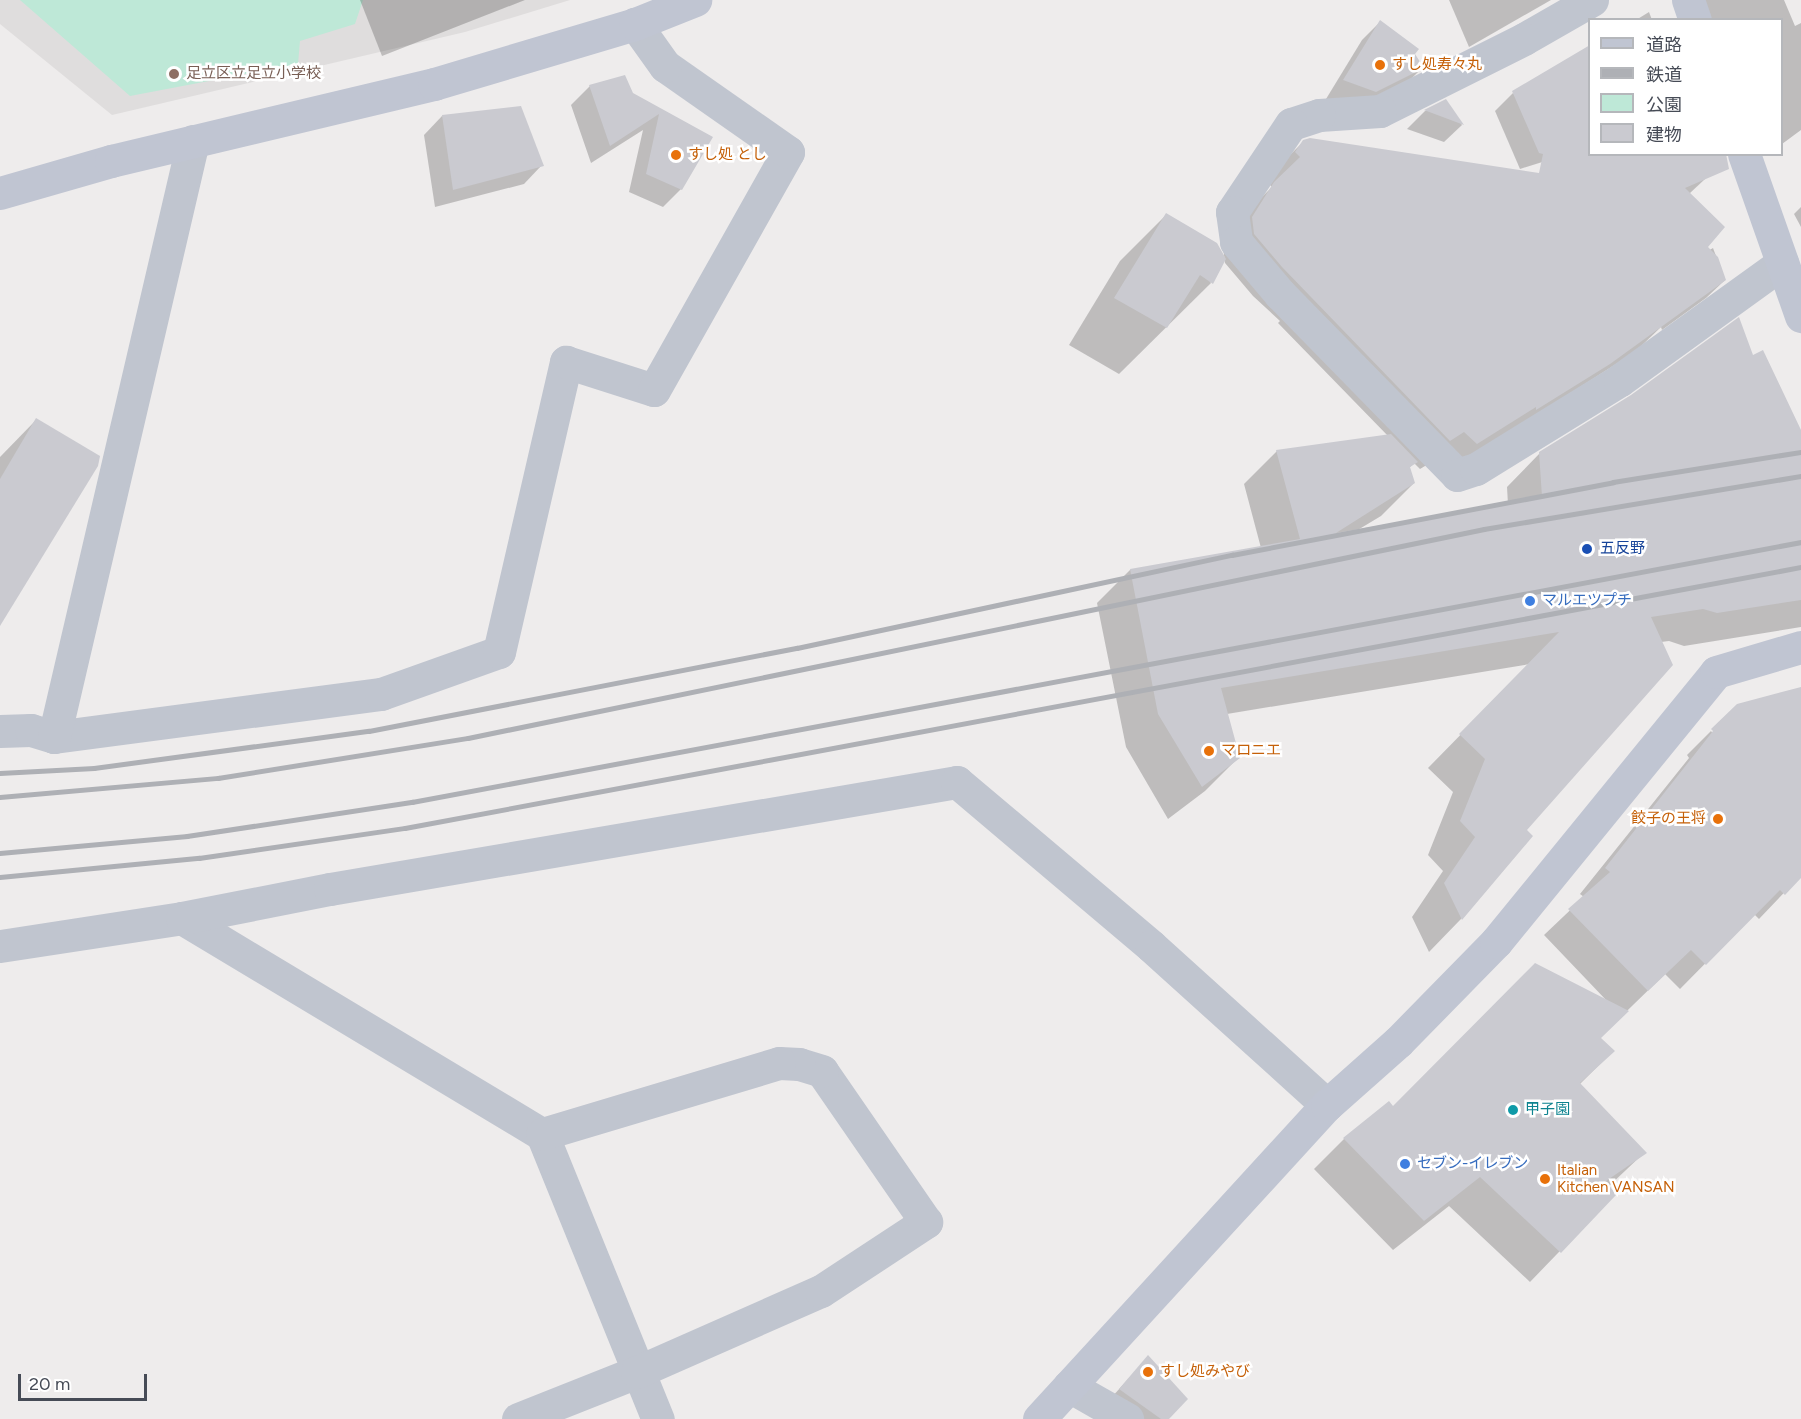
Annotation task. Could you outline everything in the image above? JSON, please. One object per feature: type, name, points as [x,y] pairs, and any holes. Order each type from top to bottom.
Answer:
[{"type":"street","points":[[0,194],[111,161],[434,84],[635,24],[695,0]]},
{"type":"street","points":[[1592,0],[1524,39],[1380,111],[1319,116],[1291,124],[1232,212],[1236,242],[1280,294],[1456,475],[1476,469],[1620,380],[1782,263]]},
{"type":"street","points":[[1688,0],[1694,18]]},
{"type":"street","points":[[0,731],[31,730],[54,737],[381,694],[499,652],[566,362],[654,390],[788,152],[665,66],[635,24]]},
{"type":"street","points":[[54,737],[193,141]]},
{"type":"street","points":[[1745,156],[1801,316]]},
{"type":"street","points":[[1039,1419],[1327,1105],[1398,1042],[1496,942],[1716,672],[1801,647]]},
{"type":"street","points":[[0,946],[183,918],[330,889],[957,782],[1151,946],[1327,1105]]},
{"type":"street","points":[[183,918],[542,1134],[658,1419]]},
{"type":"street","points":[[518,1419],[637,1372],[821,1291],[926,1222],[822,1071],[799,1064],[779,1063],[542,1134]]},
{"type":"street","points":[[1069,1386],[1127,1419]]},
{"type":"shaded area","name":"足立区立足立小学校","points":[[0,0],[570,0],[465,32],[112,115],[0,24]]},
{"type":"green space","points":[[20,0],[363,0],[355,24],[300,41],[298,64],[130,96]]},
{"type":"building","name":"すし処寿々丸","points":[[1380,20],[1419,49],[1415,54],[1424,68],[1376,92],[1343,80]]},
{"type":"building","points":[[1588,46],[1588,156],[1726,156],[1729,169],[1685,188],[1725,227],[1708,247],[1718,257],[1726,280],[1610,364],[1536,410],[1536,407],[1477,444],[1464,432],[1450,441],[1282,267],[1254,234],[1252,217],[1274,182],[1300,157],[1295,152],[1303,140],[1310,138],[1539,173],[1543,154],[1539,153],[1512,91]]},
{"type":"building","points":[[625,75],[633,93],[713,137],[682,190],[646,174],[659,114],[610,146],[589,85]]},
{"type":"building","points":[[1446,99],[1464,125],[1424,110]]},
{"type":"building","points":[[521,106],[544,166],[453,190],[442,115]]},
{"type":"building","points":[[1166,213],[1217,243],[1226,259],[1213,284],[1200,275],[1167,328],[1114,298]]},
{"type":"building","points":[[1739,317],[1753,355],[1763,350],[1801,430],[1801,600],[1717,613],[1703,609],[1651,617],[1673,665],[1527,830],[1533,836],[1462,920],[1444,883],[1475,837],[1460,821],[1485,759],[1459,734],[1559,632],[1221,688],[1240,758],[1202,787],[1158,714],[1130,569],[1300,539],[1276,450],[1391,434],[1418,462],[1410,467],[1415,483],[1336,533],[1542,497],[1539,452],[1631,395]]},
{"type":"building","points":[[36,418],[100,456],[98,466],[0,626],[0,479]]},
{"type":"building","points":[[1801,687],[1801,878],[1785,895],[1780,890],[1706,965],[1691,950],[1648,991],[1568,909],[1610,872],[1605,868],[1713,731],[1711,729],[1737,704]]},
{"type":"building","name":"甲子園","points":[[1535,963],[1629,1011],[1601,1038],[1615,1051],[1580,1083],[1647,1153],[1606,1181],[1616,1195],[1561,1253],[1480,1177],[1424,1221],[1343,1138],[1389,1101],[1393,1106]]},
{"type":"building","name":"すし処みやび","points":[[1148,1355],[1188,1399],[1169,1419],[1161,1419],[1119,1389]]},
{"type":"railway","points":[[0,773],[94,768],[369,731],[797,648],[1232,555],[1613,482],[1801,452]]},
{"type":"railway","points":[[0,797],[218,778],[468,738],[1484,529],[1801,476]]},
{"type":"railway","points":[[0,853],[187,836],[412,802],[1801,542]]},
{"type":"railway","points":[[0,877],[199,858],[405,828],[1801,567]]},
{"type":"place","name":"すし処寿々丸","points":[[1380,65]]},
{"type":"place","name":"足立区立足立小学校","points":[[174,74]]},
{"type":"place","name":"すし処 とし","points":[[676,155]]},
{"type":"place","name":"五反野","points":[[1587,549]]},
{"type":"place","name":"マルエツプチ","points":[[1530,601]]},
{"type":"place","name":"マロニエ","points":[[1209,751]]},
{"type":"place","name":"餃子の王将","points":[[1718,819]]},
{"type":"place","name":"甲子園","points":[[1513,1110]]},
{"type":"place","name":"セブン-イレブン","points":[[1405,1164]]},
{"type":"place","name":"Italian Kitchen VANSAN","points":[[1545,1179]]},
{"type":"place","name":"すし処みやび","points":[[1148,1372]]}]
